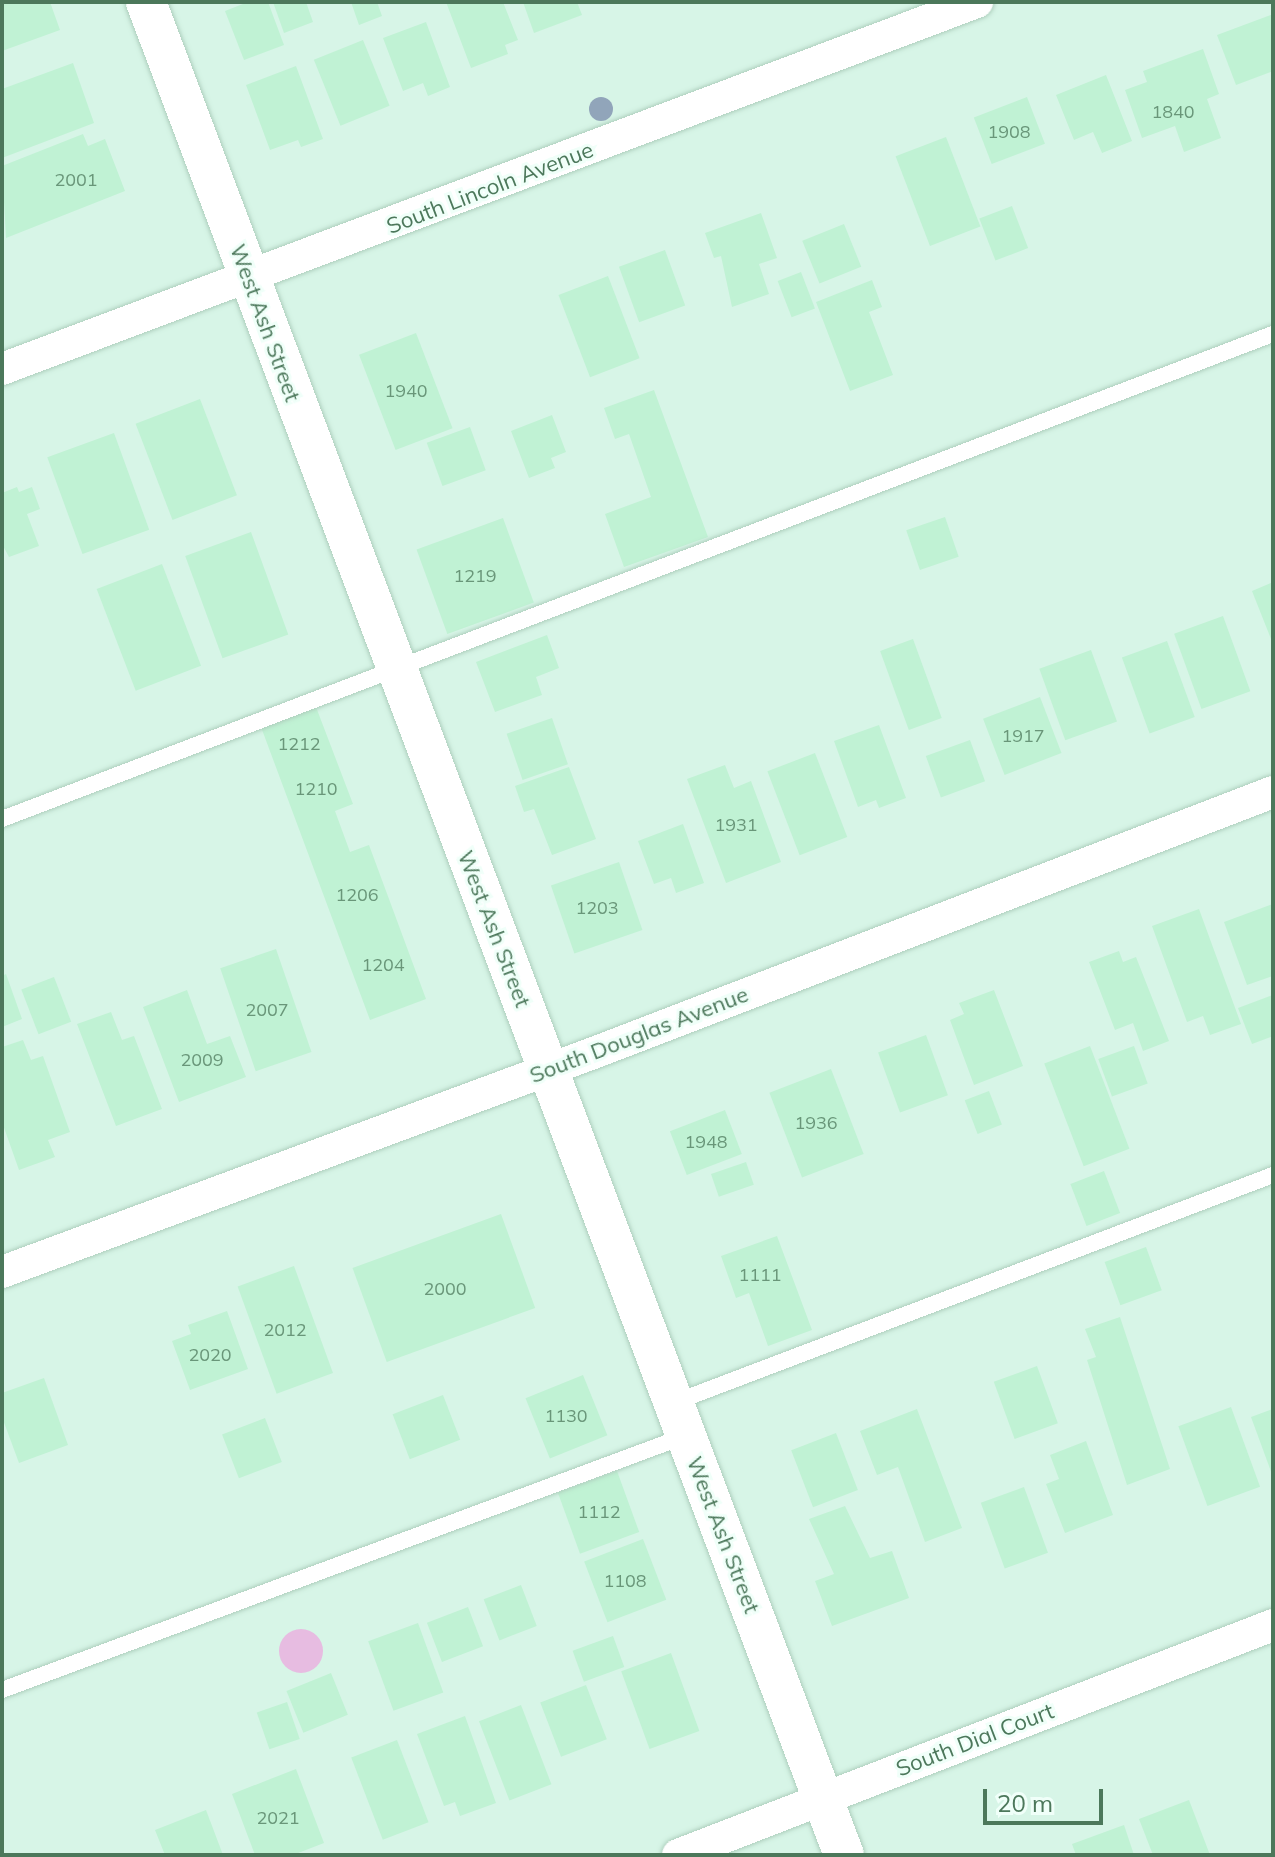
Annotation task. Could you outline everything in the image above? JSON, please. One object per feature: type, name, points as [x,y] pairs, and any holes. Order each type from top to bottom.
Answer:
[{"type":"street","name":"West Ash Street","points":[[146,2],[394,670],[844,1855]]},
{"type":"street","name":"South Lincoln Avenue","points":[[2,369],[249,279],[977,2]]},
{"type":"street","name":"South Douglas Avenue","points":[[2,1272],[548,1070],[1273,792]]},
{"type":"street","name":"South Dial Court","points":[[678,1855],[1273,1625]]},
{"type":"lane","points":[[2,819],[1273,334]]},
{"type":"lane","points":[[2,1690],[678,1420],[1273,1175]]},
{"type":"shaded area","points":[[2,2],[1273,2],[1273,1855],[2,1855]]},
{"type":"shaded area","points":[[301,1629],[316,1636],[323,1651],[316,1666],[301,1673],[286,1666],[279,1651],[286,1636]]},
{"type":"building","points":[[2,2],[50,2],[60,30],[2,51]]},
{"type":"building","points":[[248,2],[268,2],[284,45],[244,60],[225,11]]},
{"type":"building","points":[[273,2],[306,2],[313,22],[284,33]]},
{"type":"building","points":[[351,2],[377,2],[382,16],[359,25]]},
{"type":"building","points":[[446,2],[503,2],[518,40],[505,45],[508,54],[471,68]]},
{"type":"building","points":[[523,2],[577,2],[582,15],[534,33]]},
{"type":"building","points":[[1273,14],[1273,71],[1236,85],[1217,35]]},
{"type":"building","points":[[426,22],[450,87],[428,96],[423,83],[403,91],[383,38]]},
{"type":"building","points":[[363,40],[390,106],[340,126],[314,60]]},
{"type":"building","points":[[1203,49],[1219,94],[1207,99],[1221,138],[1184,152],[1175,126],[1142,138],[1125,90],[1147,82],[1143,71]]},
{"type":"building","points":[[73,63],[94,123],[2,158],[2,89]]},
{"type":"building","points":[[296,66],[323,139],[301,147],[298,140],[270,150],[246,85]]},
{"type":"building","points":[[1106,75],[1132,141],[1102,153],[1093,132],[1074,140],[1056,95]]},
{"type":"building","points":[[1027,97],[1045,144],[992,164],[974,117]]},
{"type":"building","points":[[83,134],[88,146],[105,139],[125,191],[6,238],[2,166]]},
{"type":"building","points":[[946,137],[980,227],[930,246],[896,156]]},
{"type":"building","points":[[1012,206],[1028,248],[995,261],[979,219]]},
{"type":"building","points":[[761,213],[777,258],[759,264],[769,294],[732,307],[721,256],[714,258],[705,233]]},
{"type":"building","points":[[844,224],[861,267],[820,284],[802,241]]},
{"type":"building","points":[[665,250],[685,305],[639,322],[619,267]]},
{"type":"building","points":[[801,272],[815,308],[792,317],[778,281]]},
{"type":"building","points":[[608,276],[640,358],[590,377],[559,295]]},
{"type":"building","points":[[872,280],[882,307],[869,312],[893,375],[850,391],[816,302]]},
{"type":"building","points":[[416,333],[453,428],[396,450],[359,355]]},
{"type":"building","points":[[654,390],[708,537],[624,567],[605,514],[651,497],[629,434],[615,439],[604,408]]},
{"type":"building","points":[[200,399],[237,495],[172,520],[136,424]]},
{"type":"building","points":[[552,415],[566,452],[551,458],[555,468],[529,478],[511,431]]},
{"type":"building","points":[[470,427],[486,470],[443,486],[427,443]]},
{"type":"building","points":[[114,433],[149,530],[83,554],[47,457]]},
{"type":"building","points":[[17,487],[19,492],[32,487],[40,509],[27,514],[39,546],[9,557],[2,544],[2,493]]},
{"type":"building","points":[[945,517],[959,557],[920,570],[906,530]]},
{"type":"building","points":[[503,518],[534,603],[447,634],[417,549]]},
{"type":"building","points":[[251,532],[288,634],[223,658],[185,556]]},
{"type":"building","points":[[162,564],[201,666],[136,691],[97,589]]},
{"type":"building","points":[[1273,582],[1273,644],[1252,591]]},
{"type":"building","points":[[1223,616],[1250,691],[1201,709],[1174,634]]},
{"type":"building","points":[[547,635],[559,668],[536,677],[542,695],[495,712],[476,662]]},
{"type":"building","points":[[913,639],[942,718],[909,730],[880,651]]},
{"type":"building","points":[[1167,641],[1195,717],[1150,734],[1122,657]]},
{"type":"building","points":[[1091,650],[1117,721],[1065,740],[1039,669]]},
{"type":"building","points":[[1040,697],[1062,753],[1005,775],[983,719]]},
{"type":"building","points":[[316,707],[353,804],[335,811],[350,852],[369,845],[426,999],[370,1020],[261,727]]},
{"type":"building","points":[[552,718],[568,764],[523,780],[507,734]]},
{"type":"building","points":[[879,725],[906,798],[879,808],[876,800],[858,807],[834,741]]},
{"type":"building","points":[[970,740],[985,781],[941,797],[926,756]]},
{"type":"building","points":[[815,753],[847,837],[800,855],[767,771]]},
{"type":"building","points":[[725,765],[734,788],[751,781],[781,862],[726,883],[687,779]]},
{"type":"building","points":[[569,767],[596,839],[552,855],[534,809],[524,812],[515,786]]},
{"type":"building","points":[[683,824],[704,883],[676,893],[671,878],[654,884],[638,841]]},
{"type":"building","points":[[619,862],[642,930],[574,954],[551,885]]},
{"type":"building","points":[[1273,904],[1273,976],[1247,985],[1224,922]]},
{"type":"building","points":[[1199,909],[1241,1024],[1210,1035],[1203,1016],[1187,1022],[1152,926]]},
{"type":"building","points":[[276,949],[311,1052],[256,1071],[220,968]]},
{"type":"building","points":[[1119,951],[1123,962],[1136,957],[1169,1041],[1143,1051],[1133,1023],[1115,1030],[1089,962]]},
{"type":"building","points":[[6,974],[22,1019],[2,1027],[2,976]]},
{"type":"building","points":[[54,977],[71,1022],[39,1034],[21,990]]},
{"type":"building","points":[[187,990],[207,1044],[230,1036],[246,1077],[179,1102],[143,1007]]},
{"type":"building","points":[[994,990],[1023,1066],[974,1085],[950,1020],[964,1014],[959,1003]]},
{"type":"building","points":[[1273,995],[1273,1036],[1252,1044],[1238,1008]]},
{"type":"building","points":[[111,1012],[122,1040],[134,1036],[162,1109],[116,1126],[77,1024]]},
{"type":"building","points":[[926,1035],[948,1095],[900,1113],[878,1052]]},
{"type":"building","points":[[23,1040],[31,1060],[43,1056],[70,1132],[48,1140],[55,1157],[19,1170],[2,1122],[2,1047]]},
{"type":"building","points":[[1090,1046],[1129,1149],[1084,1166],[1044,1064]]},
{"type":"building","points":[[1134,1046],[1148,1084],[1112,1097],[1098,1059]]},
{"type":"building","points":[[831,1069],[864,1154],[802,1178],[769,1093]]},
{"type":"building","points":[[989,1091],[1002,1125],[978,1134],[965,1100]]},
{"type":"building","points":[[725,1110],[742,1154],[687,1175],[670,1131]]},
{"type":"building","points":[[746,1162],[754,1185],[719,1197],[711,1174]]},
{"type":"building","points":[[1104,1171],[1120,1213],[1087,1226],[1070,1184]]},
{"type":"building","points":[[501,1214],[535,1308],[387,1362],[353,1268]]},
{"type":"building","points":[[777,1236],[812,1330],[768,1346],[749,1293],[736,1298],[721,1256]]},
{"type":"building","points":[[1146,1247],[1162,1290],[1120,1305],[1105,1262]]},
{"type":"building","points":[[294,1266],[333,1373],[277,1394],[238,1287]]},
{"type":"building","points":[[227,1311],[248,1369],[190,1390],[172,1341],[191,1334],[188,1325]]},
{"type":"building","points":[[1120,1317],[1170,1469],[1127,1485],[1087,1360],[1096,1357],[1085,1329]]},
{"type":"building","points":[[1037,1366],[1058,1423],[1015,1439],[994,1382]]},
{"type":"building","points":[[583,1375],[607,1435],[550,1458],[526,1398]]},
{"type":"building","points":[[44,1378],[68,1445],[19,1463],[2,1417],[2,1393]]},
{"type":"building","points":[[443,1395],[460,1440],[410,1459],[393,1414]]},
{"type":"building","points":[[1231,1407],[1260,1487],[1207,1506],[1178,1426]]},
{"type":"building","points":[[917,1409],[962,1528],[925,1542],[898,1467],[877,1475],[860,1431]]},
{"type":"building","points":[[1273,1409],[1273,1477],[1251,1417]]},
{"type":"building","points":[[265,1418],[282,1462],[239,1478],[222,1434]]},
{"type":"building","points":[[836,1433],[858,1490],[813,1507],[791,1450]]},
{"type":"building","points":[[1086,1441],[1113,1515],[1065,1533],[1046,1484],[1059,1479],[1050,1455]]},
{"type":"building","points":[[617,1471],[639,1532],[580,1554],[558,1493]]},
{"type":"building","points":[[1024,1487],[1048,1553],[1005,1569],[981,1503]]},
{"type":"building","points":[[845,1506],[870,1558],[892,1551],[909,1598],[832,1626],[815,1581],[834,1574],[809,1519]]},
{"type":"building","points":[[643,1539],[666,1600],[607,1622],[584,1562]]},
{"type":"building","points":[[521,1585],[537,1626],[499,1640],[484,1599]]},
{"type":"building","points":[[468,1607],[483,1646],[442,1662],[427,1623]]},
{"type":"building","points":[[418,1623],[443,1693],[394,1711],[368,1641]]},
{"type":"building","points":[[613,1636],[624,1667],[584,1682],[573,1651]]},
{"type":"building","points":[[671,1653],[699,1731],[650,1749],[621,1671]]},
{"type":"building","points":[[331,1673],[348,1715],[303,1733],[286,1691]]},
{"type":"building","points":[[586,1685],[607,1739],[561,1757],[540,1703]]},
{"type":"building","points":[[287,1702],[300,1739],[269,1749],[257,1712]]},
{"type":"building","points":[[521,1705],[551,1784],[509,1800],[479,1721]]},
{"type":"building","points":[[465,1716],[496,1803],[460,1816],[455,1802],[444,1806],[417,1734]]},
{"type":"building","points":[[397,1740],[429,1822],[383,1840],[351,1758]]},
{"type":"building","points":[[296,1769],[324,1843],[293,1855],[255,1855],[232,1794]]},
{"type":"building","points":[[1189,1800],[1210,1855],[1153,1855],[1139,1819]]},
{"type":"building","points":[[206,1810],[223,1855],[165,1855],[155,1830]]},
{"type":"building","points":[[1124,1825],[1134,1855],[1076,1855],[1072,1844]]}]
